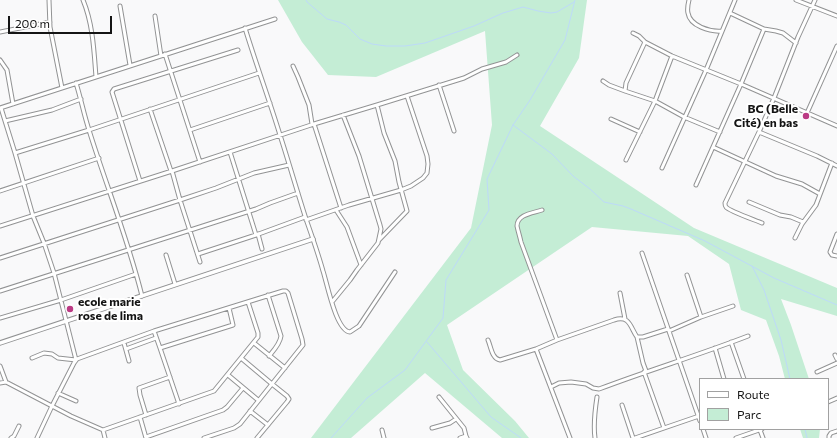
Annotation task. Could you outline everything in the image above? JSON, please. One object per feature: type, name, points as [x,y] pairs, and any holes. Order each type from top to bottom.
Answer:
[{"type":"street","points":[[49,0],[54,50],[62,88]]},
{"type":"street","points":[[83,0],[88,12],[90,23],[96,77]]},
{"type":"street","points":[[689,0],[688,13],[694,23],[709,31],[722,31]]},
{"type":"street","points":[[662,168],[706,70],[735,0]]},
{"type":"street","points":[[796,0],[837,16]]},
{"type":"street","points":[[762,223],[732,211],[725,206],[725,203],[759,132],[815,0]]},
{"type":"street","points":[[120,6],[130,66]]},
{"type":"street","points":[[730,13],[764,29],[783,33],[796,43]]},
{"type":"street","points":[[155,16],[161,56]]},
{"type":"street","points":[[37,438],[58,393],[76,360],[54,273],[33,216],[0,108],[275,19]]},
{"type":"street","points":[[0,32],[50,22]]},
{"type":"street","points":[[245,28],[281,135],[337,317],[347,332],[350,332],[359,326],[395,272]]},
{"type":"street","points":[[696,185],[764,29]]},
{"type":"street","points":[[633,33],[645,42],[672,56],[837,126]]},
{"type":"street","points":[[625,91],[626,83],[645,42]]},
{"type":"street","points":[[807,113],[837,46]]},
{"type":"street","points":[[140,181],[112,92],[114,89],[238,50]]},
{"type":"street","points":[[165,54],[200,162]]},
{"type":"street","points":[[0,226],[313,124],[464,78],[482,69],[506,62],[517,55]]},
{"type":"street","points":[[626,160],[654,101],[672,56]]},
{"type":"street","points":[[831,59],[836,60]]},
{"type":"street","points":[[0,60],[7,70],[14,104]]},
{"type":"street","points":[[293,66],[309,105],[313,124],[341,208]]},
{"type":"street","points":[[15,153],[259,73]]},
{"type":"street","points":[[603,81],[609,85],[654,101],[684,117],[720,132]]},
{"type":"street","points":[[76,83],[89,130],[129,250],[142,296]]},
{"type":"street","points":[[439,85],[454,131]]},
{"type":"street","points":[[198,254],[306,218],[401,190],[411,186],[423,178],[427,173],[427,156],[407,96]]},
{"type":"street","points":[[0,125],[5,122],[52,110],[81,99]]},
{"type":"street","points":[[190,130],[270,103]]},
{"type":"street","points":[[376,105],[384,133],[395,161],[407,211],[379,240]]},
{"type":"street","points":[[150,110],[172,171],[200,262]]},
{"type":"street","points":[[332,302],[378,244],[381,229],[359,156],[343,115]]},
{"type":"street","points":[[611,119],[640,132]]},
{"type":"street","points":[[759,132],[837,166]]},
{"type":"street","points":[[713,147],[781,178],[802,184],[820,194]]},
{"type":"street","points":[[230,152],[262,249]]},
{"type":"street","points":[[0,191],[99,158]]},
{"type":"street","points":[[795,238],[803,222],[816,205],[832,164]]},
{"type":"street","points":[[0,258],[216,188],[254,173],[289,165]]},
{"type":"street","points":[[0,291],[249,211],[298,193]]},
{"type":"street","points":[[750,202],[780,215],[792,217],[803,222]]},
{"type":"street","points":[[336,210],[347,227],[361,265]]},
{"type":"street","points":[[542,210],[519,219],[517,227],[521,242],[557,340]]},
{"type":"street","points":[[837,234],[830,252],[832,255],[837,256]]},
{"type":"street","points":[[0,343],[312,239]]},
{"type":"street","points":[[622,405],[634,438],[699,416],[642,253]]},
{"type":"street","points":[[166,256],[175,284]]},
{"type":"street","points":[[0,318],[61,300],[136,274]]},
{"type":"street","points":[[687,275],[701,317]]},
{"type":"street","points":[[32,358],[44,354],[52,354],[58,358],[76,360],[154,332],[286,291],[288,293],[303,345],[240,424],[234,428],[204,438]]},
{"type":"street","points":[[620,293],[625,319],[630,324],[637,337],[645,372],[664,428]]},
{"type":"street","points":[[268,296],[281,336],[280,340],[269,356]]},
{"type":"street","points":[[0,382],[6,382],[71,416],[103,430],[214,391],[258,337],[248,302]]},
{"type":"street","points":[[637,337],[643,337],[668,330],[734,306]]},
{"type":"street","points":[[160,348],[233,325],[229,308]]},
{"type":"street","points":[[488,340],[494,358],[500,360],[536,350],[557,340],[614,320],[622,318],[625,319]]},
{"type":"street","points":[[154,332],[179,404]]},
{"type":"street","points":[[551,386],[559,383],[571,382],[586,384],[593,388],[600,389],[748,336]]},
{"type":"street","points":[[126,349],[156,338]]},
{"type":"street","points":[[731,342],[744,378]]},
{"type":"street","points":[[124,343],[129,360]]},
{"type":"street","points":[[254,343],[285,368]]},
{"type":"street","points":[[715,348],[724,378]]},
{"type":"street","points":[[536,350],[570,438]]},
{"type":"street","points":[[241,358],[289,399],[257,438]]},
{"type":"street","points":[[816,372],[837,363]]},
{"type":"street","points":[[0,366],[6,382]]},
{"type":"street","points":[[228,375],[258,400]]},
{"type":"street","points":[[146,415],[139,388],[170,377]]},
{"type":"street","points":[[140,417],[146,437],[222,410],[227,407],[243,388]]},
{"type":"street","points":[[58,393],[76,402]]},
{"type":"street","points":[[439,397],[464,428],[467,437],[460,438]]},
{"type":"street","points":[[595,438],[594,414],[597,397]]},
{"type":"street","points":[[250,411],[268,425]]},
{"type":"street","points":[[432,428],[450,423],[456,419]]},
{"type":"street","points":[[11,438],[14,436],[18,426]]},
{"type":"street","points":[[103,430],[105,438]]},
{"type":"street","points":[[382,430],[384,438]]},
{"type":"street","points":[[736,438],[758,430]]},
{"type":"street","points":[[829,438],[831,433],[837,431]]},
{"type":"green space","points":[[278,0],[587,0],[579,58],[540,126],[694,228],[837,288],[837,316],[781,299],[809,378],[785,378],[779,356],[766,320],[741,310],[729,264],[688,236],[592,227],[447,325],[463,370],[515,421],[529,438],[502,438],[425,373],[351,438],[311,438],[471,228],[492,125],[485,31],[376,77],[328,75],[302,42]]},
{"type":"green space","points":[[800,430],[820,430],[819,438],[803,438]]},
{"type":"waterway","points":[[306,0],[327,19],[346,25],[360,39],[372,44],[386,46],[405,46],[425,43],[474,26],[503,13],[523,7],[551,13],[557,12],[574,2]]},
{"type":"waterway","points":[[331,438],[367,398],[405,370],[443,318],[446,280],[489,210],[487,179],[513,125],[530,100],[565,40],[575,0]]},
{"type":"waterway","points":[[513,125],[552,154],[573,176],[604,202],[631,209],[705,241],[774,278],[837,305]]},
{"type":"waterway","points":[[752,266],[764,290],[781,340],[790,378]]},
{"type":"waterway","points":[[427,342],[491,417],[521,438]]},
{"type":"waterway","points":[[805,430],[807,438]]},
{"type":"place","name":"BC (Belle Cité) en bas","points":[[806,116]]},
{"type":"place","name":"ecole marie rose de lima","points":[[70,309]]}]
